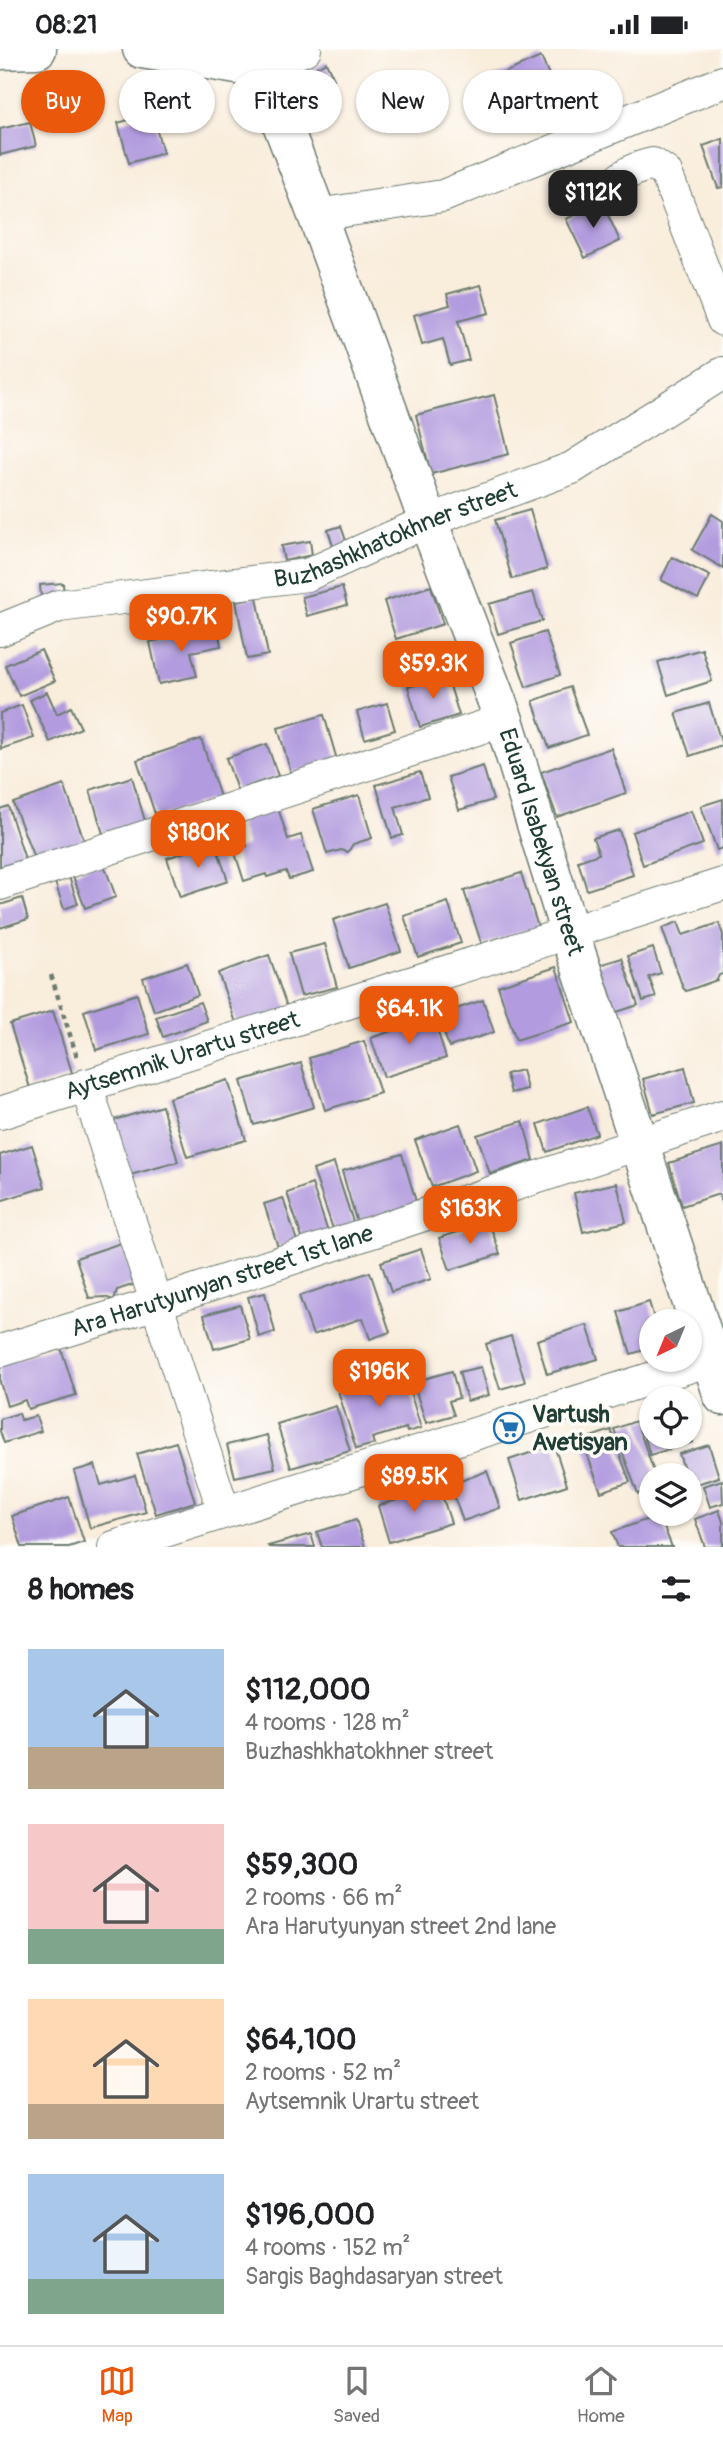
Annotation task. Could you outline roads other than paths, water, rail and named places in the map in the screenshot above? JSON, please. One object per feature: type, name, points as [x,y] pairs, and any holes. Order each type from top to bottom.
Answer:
[{"type":"main road","points":[[0,50],[37,49]]},
{"type":"main road","points":[[142,49],[261,69]]},
{"type":"main road","name":"Eduard Isabekyan street","points":[[261,69],[504,720],[569,931],[717,1358],[723,1396]]},
{"type":"street","points":[[261,69],[305,49]]},
{"type":"street","points":[[317,215],[443,196],[723,82]]},
{"type":"street","points":[[606,192],[617,179],[636,167],[653,164],[666,173],[723,320]]},
{"type":"street","name":"Buzhashkhatokhner street","points":[[0,630],[59,606],[307,575],[429,521],[572,468],[723,373]]},
{"type":"street","points":[[0,884],[504,720]]},
{"type":"street","name":"Aytsemnik Urartu street","points":[[0,1112],[723,884]]},
{"type":"street","points":[[86,1085],[224,1512]]},
{"type":"street","name":"Ara Harutyunyan street 1st lane","points":[[0,1351],[157,1303],[723,1116]]},
{"type":"street","points":[[114,1547],[717,1358]]},
{"type":"place","name":"Vartush Avetisyan","points":[[509,1428]]}]
